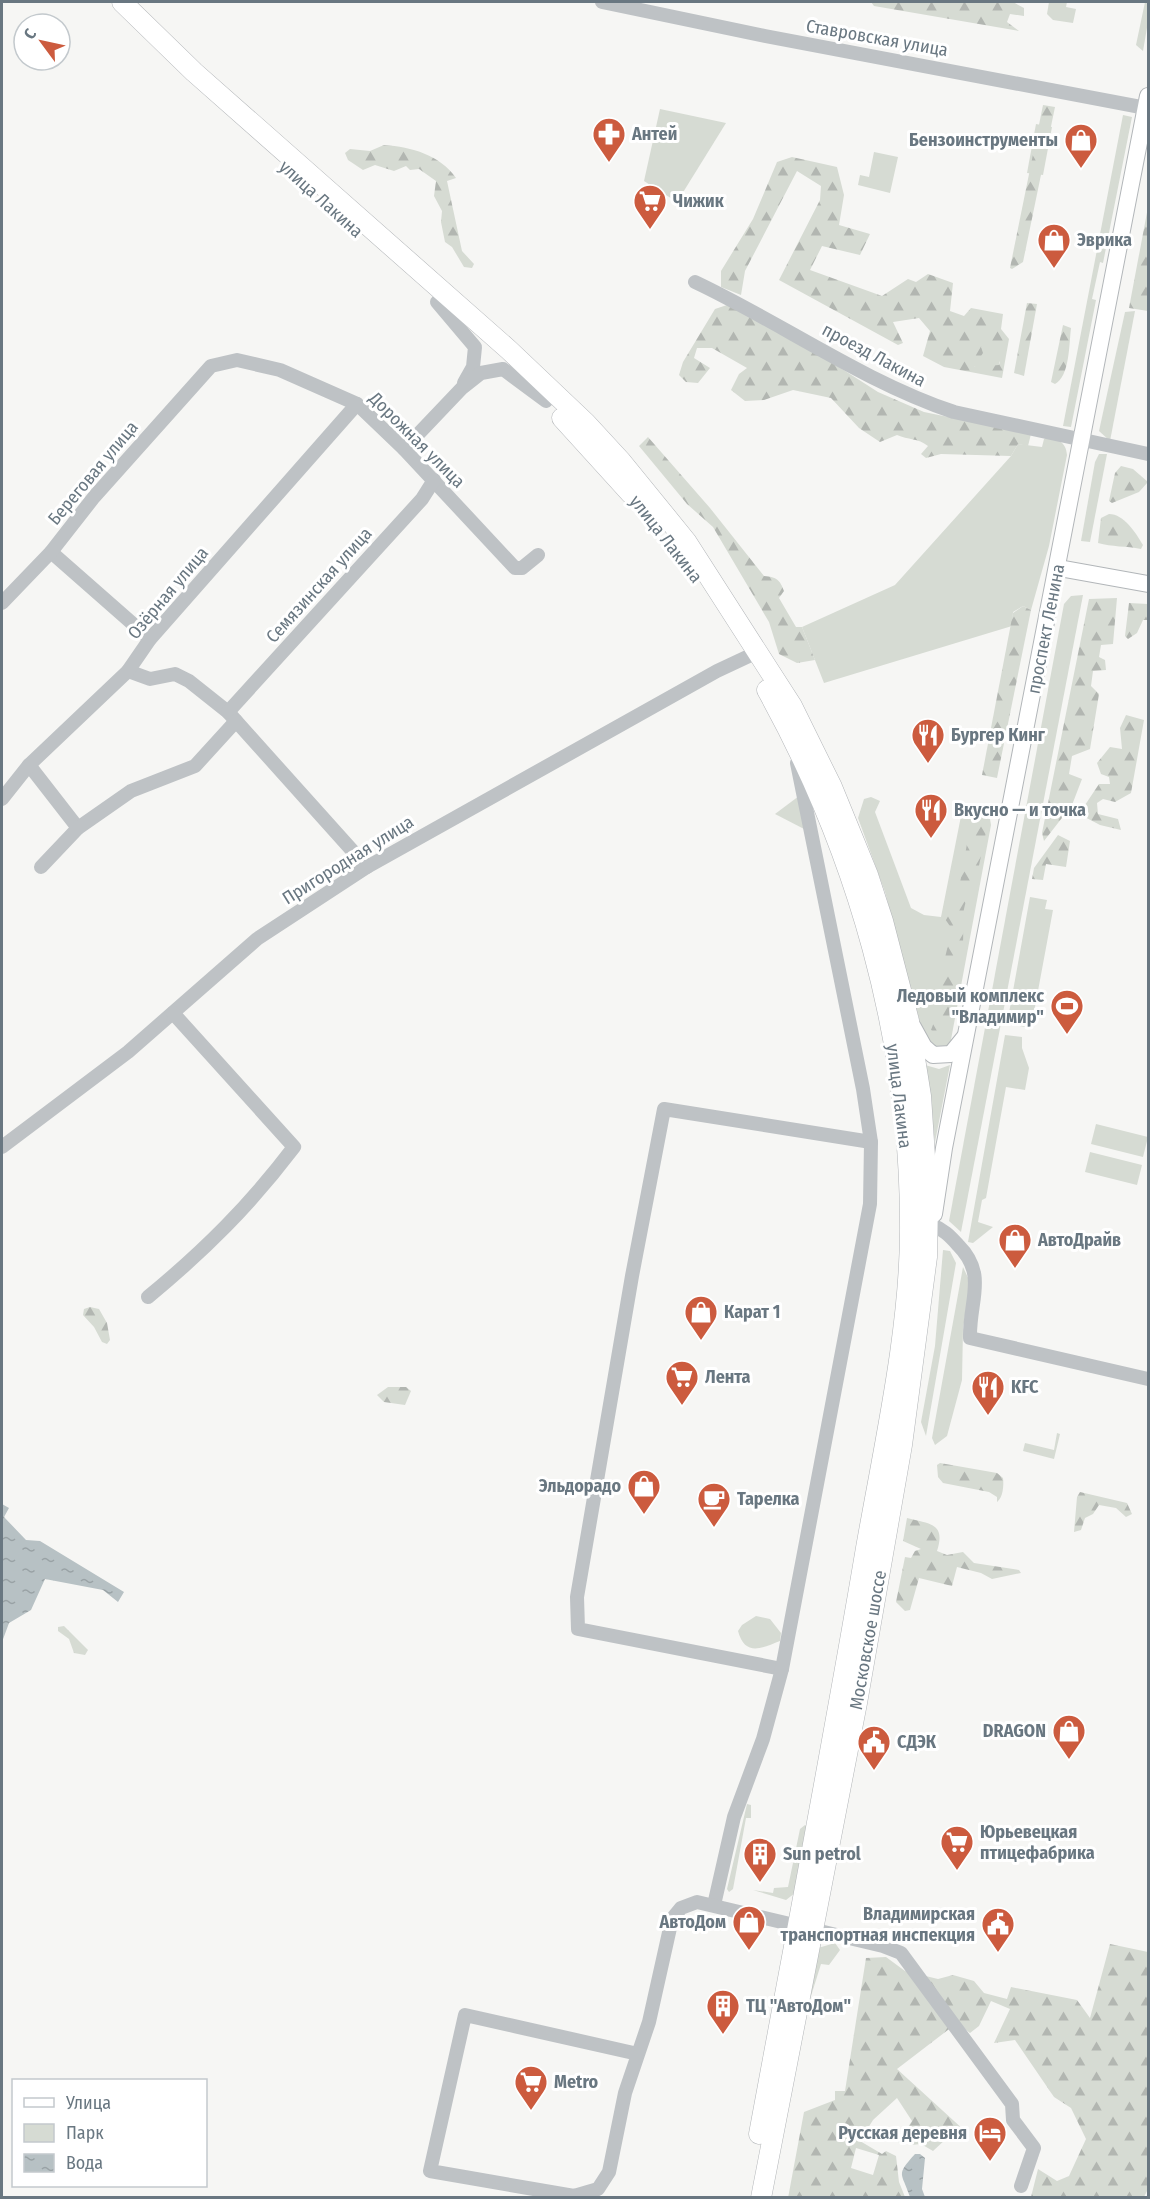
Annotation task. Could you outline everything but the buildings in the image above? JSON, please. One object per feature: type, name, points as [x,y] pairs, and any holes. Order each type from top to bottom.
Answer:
[{"type":"highway","name":"улица Лакина","points":[[106,2],[185,79],[546,401],[597,454],[661,528],[749,656],[809,769],[859,896],[886,1004],[902,1101],[910,1220],[918,1259]]},
{"type":"highway","name":"улица Лакина","points":[[122,2],[194,72],[509,350],[586,423],[621,461],[686,541],[786,696],[832,787],[868,875],[909,1021],[921,1096],[937,1158],[918,1259]]},
{"type":"highway","name":"Московское шоссе","points":[[761,2198],[885,1441],[918,1259]]},
{"type":"highway","name":"Московское шоссе","points":[[748,2198],[805,1927]]},
{"type":"main road","name":"проспект Ленина","points":[[937,1158],[969,1029],[1147,102]]},
{"type":"main road","points":[[1059,568],[1149,584]]},
{"type":"main road","points":[[909,1021],[924,1047],[939,1057],[956,1051],[969,1029]]},
{"type":"main road","points":[[905,1142],[916,1158],[937,1158]]},
{"type":"main road","points":[[905,1142],[927,1218]]},
{"type":"street","name":"Ставровская улица","points":[[602,2],[765,36],[1147,102]]},
{"type":"street","name":"проезд Лакина","points":[[695,282],[750,308],[896,390],[954,412],[1149,454]]},
{"type":"street","points":[[437,302],[475,347],[473,367],[462,388]]},
{"type":"street","name":"Дорожная улица","points":[[211,366],[237,360],[280,370],[357,404],[404,448],[515,568],[522,568],[538,555]]},
{"type":"street","name":"Береговая улица","points":[[2,603],[51,552],[94,497],[211,366]]},
{"type":"street","points":[[404,448],[462,388],[481,373],[503,369],[546,401]]},
{"type":"street","name":"Озёрная улица","points":[[2,799],[29,765],[128,671],[150,639],[357,404]]},
{"type":"street","name":"Семязинская улица","points":[[41,867],[78,828],[131,791],[195,765],[232,716],[422,499],[434,480]]},
{"type":"street","points":[[51,552],[150,639]]},
{"type":"street","name":"Пригородная улица","points":[[2,1147],[128,1052],[257,939],[367,867],[706,676],[749,656]]},
{"type":"street","points":[[128,671],[150,679],[175,674],[189,681],[232,716],[367,867]]},
{"type":"street","points":[[714,1905],[734,1816],[763,1739],[782,1669],[867,1222],[871,1180],[871,1142],[858,1060],[800,771],[777,708]]},
{"type":"street","points":[[29,765],[78,828]]},
{"type":"street","points":[[148,1297],[202,1252],[246,1208],[294,1147],[173,1013]]},
{"type":"street","points":[[782,1669],[578,1629],[577,1597],[664,1109],[871,1142]]},
{"type":"street","points":[[927,1218],[945,1231],[962,1249],[977,1274],[969,1319],[970,1338],[1149,1379]]},
{"type":"street","points":[[638,2054],[465,2015],[430,2171],[574,2196],[598,2189],[609,2172],[625,2093],[650,2022],[672,1919],[681,1908],[696,1902],[883,1946],[902,1953],[1012,2104],[1013,2120],[1034,2148],[1021,2186]]},
{"type":"green space","points":[[871,2],[1013,2],[1024,8],[1024,16],[1010,14],[1007,22],[1019,31],[874,6]]},
{"type":"green space","points":[[1049,2],[1067,2],[1066,7],[1076,9],[1073,23],[1053,20],[1047,14]]},
{"type":"green space","points":[[1145,2],[1148,2],[1148,22],[1143,51],[1136,45]]},
{"type":"green space","points":[[1043,105],[1055,107],[1023,262],[1012,269],[1010,268]]},
{"type":"green space","points":[[660,109],[726,123],[677,202],[644,181]]},
{"type":"green space","points":[[1123,115],[1132,117],[1103,263],[1100,262],[1092,299],[1096,300],[1071,427],[1063,426]]},
{"type":"green space","points":[[1036,124],[1052,127],[1043,175],[1027,173]]},
{"type":"green space","points":[[384,145],[415,150],[434,158],[456,178],[447,181],[462,251],[474,264],[472,268],[464,267],[452,247],[445,242],[441,222],[442,211],[434,196],[436,181],[419,169],[410,170],[406,166],[394,171],[375,165],[363,170],[348,160],[345,153],[350,149],[370,151]]},
{"type":"green space","points":[[874,152],[898,157],[890,193],[858,185],[860,175],[869,177]]},
{"type":"green space","points":[[792,157],[837,167],[844,195],[839,225],[870,234],[860,255],[822,246],[810,270],[882,296],[908,279],[916,282],[928,274],[953,283],[950,311],[964,316],[971,308],[1003,314],[1001,329],[1009,339],[1002,378],[944,367],[923,356],[930,331],[919,318],[893,322],[903,343],[898,345],[779,280],[820,200],[821,186],[797,171],[745,271],[741,295],[721,287],[721,271],[753,219],[777,162]],"holes":[[[981,347],[987,347],[1000,362],[999,365],[974,367],[983,353]]]},
{"type":"green space","points":[[1148,207],[1148,311],[1129,308]]},
{"type":"green space","points":[[1027,303],[1037,304],[1024,376],[1014,373]]},
{"type":"green space","points":[[727,305],[814,351],[878,392],[924,412],[1031,434],[1028,446],[1018,444],[1011,456],[941,454],[926,458],[921,454],[928,446],[924,443],[897,435],[880,442],[859,428],[831,398],[793,390],[764,400],[745,401],[731,390],[739,374],[747,368],[712,348],[697,348],[694,358],[710,368],[698,383],[686,382],[679,375],[683,362],[715,309]]},
{"type":"green space","points":[[1135,311],[1110,441],[1099,431],[1125,312]]},
{"type":"green space","points":[[1063,325],[1071,328],[1069,351],[1064,374],[1055,384],[1051,382]]},
{"type":"green space","points":[[977,332],[1004,338],[998,371],[970,366]]},
{"type":"green space","points":[[648,437],[710,508],[764,576],[775,578],[779,582],[784,591],[779,598],[796,627],[802,627],[815,660],[797,663],[779,654],[769,622],[713,527],[687,504],[639,446]]},
{"type":"green space","points":[[1048,437],[1061,442],[1067,455],[1049,546],[1031,610],[1023,606],[1013,612],[1012,626],[824,683],[802,627],[895,585],[1011,456],[1018,444],[1042,447],[1044,439]]},
{"type":"green space","points":[[1099,454],[1107,454],[1090,542],[1081,541],[1095,462]]},
{"type":"green space","points":[[1121,466],[1133,469],[1148,482],[1139,492],[1112,503],[1109,501],[1115,473]]},
{"type":"green space","points":[[1109,514],[1120,517],[1129,525],[1143,545],[1141,549],[1098,543],[1101,518]]},
{"type":"green space","points":[[1083,595],[961,1232],[949,1221],[1064,604],[1071,596]]},
{"type":"green space","points":[[1117,598],[1113,644],[1101,645],[1099,657],[1105,660],[1106,670],[1093,671],[1091,686],[1099,694],[1090,749],[1072,756],[1069,774],[1082,779],[1072,805],[1044,841],[1042,833],[1089,599]]},
{"type":"green space","points":[[1129,603],[1148,604],[1148,620],[1143,620],[1137,633],[1128,639],[1125,636]]},
{"type":"green space","points":[[1023,606],[1031,610],[997,778],[982,775],[1013,613]]},
{"type":"green space","points":[[1126,715],[1144,720],[1131,793],[1115,802],[1103,799],[1097,803],[1098,814],[1118,819],[1121,830],[1100,825],[1079,814],[1099,784],[1110,784],[1109,777],[1101,774],[1097,763],[1110,747],[1122,749],[1120,728]]},
{"type":"green space","points":[[799,796],[806,830],[775,814]]},
{"type":"green space","points":[[871,797],[880,801],[875,812],[911,908],[924,915],[941,917],[962,811],[973,807],[990,819],[991,825],[950,1045],[935,1050],[922,1030],[885,892],[858,818],[864,799]]},
{"type":"green space","points":[[979,813],[988,823],[974,889],[964,911],[962,951],[947,1034],[942,1038],[931,1030],[936,1017],[927,981],[940,978],[952,929],[945,919],[946,907],[956,905],[972,816]]},
{"type":"green space","points":[[1058,835],[1070,841],[1066,867],[1046,864],[1043,880],[1032,879],[1034,868]]},
{"type":"green space","points":[[1030,897],[1047,900],[1045,909],[1053,910],[1035,1007],[1026,1027],[1007,1024]]},
{"type":"green space","points":[[1005,1035],[1022,1037],[1022,1048],[1029,1068],[1025,1090],[1006,1087],[986,1198],[982,1200],[978,1222],[993,1227],[973,1243],[968,1242]]},
{"type":"green space","points":[[925,1065],[939,1069],[950,1065],[935,1142]]},
{"type":"green space","points":[[1096,1124],[1148,1137],[1143,1157],[1091,1144]]},
{"type":"green space","points":[[1090,1152],[1142,1165],[1137,1185],[1085,1172]]},
{"type":"green space","points":[[943,1250],[950,1251],[956,1263],[926,1436],[921,1422],[935,1346]]},
{"type":"green space","points":[[963,1267],[970,1282],[963,1329],[962,1380],[947,1436],[935,1445],[932,1438]]},
{"type":"green space","points":[[90,1307],[99,1309],[107,1323],[110,1340],[107,1344],[102,1342],[94,1327],[83,1315],[84,1309]]},
{"type":"green space","points":[[388,1387],[406,1387],[411,1391],[405,1405],[384,1402],[377,1395]]},
{"type":"green space","points":[[1057,1433],[1060,1434],[1054,1459],[1023,1451],[1025,1443],[1054,1450]]},
{"type":"green space","points":[[940,1463],[997,1473],[1003,1478],[1001,1498],[997,1502],[997,1497],[989,1492],[943,1483],[938,1477],[937,1465]]},
{"type":"green space","points":[[1080,1492],[1127,1503],[1132,1514],[1126,1517],[1116,1508],[1099,1505],[1093,1514],[1085,1518],[1081,1530],[1074,1532],[1077,1497]]},
{"type":"green space","points":[[907,1518],[929,1524],[938,1530],[937,1551],[947,1555],[963,1552],[974,1563],[1019,1570],[1021,1573],[992,1579],[981,1573],[957,1567],[952,1586],[919,1578],[910,1610],[905,1611],[896,1602],[905,1557],[911,1558],[915,1551],[921,1549],[903,1541]]},
{"type":"green space","points":[[756,1616],[770,1619],[781,1633],[780,1641],[761,1648],[745,1645],[738,1631],[742,1625]]},
{"type":"green space","points":[[64,1626],[88,1650],[85,1655],[74,1653],[69,1639],[58,1631],[58,1627]]},
{"type":"green space","points":[[747,1804],[751,1805],[751,1818],[746,1818],[733,1889],[729,1892],[727,1889]]},
{"type":"green space","points":[[805,1825],[807,1827],[795,1893],[786,1900],[753,1890],[773,1893],[774,1888],[788,1887],[800,1829]]},
{"type":"green space","points":[[835,1943],[840,1950],[829,1965],[821,1964],[802,2025],[818,1948]]},
{"type":"green space","points":[[1110,1944],[1148,1952],[1148,2189],[1144,2197],[1031,2197],[1038,2169],[1057,2181],[1069,2176],[1086,2139],[1071,2108],[1054,2097],[1015,2040],[994,2043],[1010,2009],[991,2001],[979,2026],[970,2033],[957,2023],[897,2069],[965,2131],[946,2139],[933,2151],[921,2144],[911,2145],[898,2142],[912,2121],[897,2098],[873,2120],[860,2141],[882,2154],[886,2151],[896,2156],[899,2182],[905,2197],[788,2198],[804,2112],[835,2100],[835,2091],[845,2091],[866,1958],[886,1957],[905,1971],[938,1979],[953,1975],[974,1981],[984,1993],[1007,1999],[1011,1987],[1077,2000],[1090,2018]],"holes":[[[856,2148],[879,2155],[873,2175],[851,2168]]]},
{"type":"water","points":[[2,1504],[9,1508],[4,1517],[26,1540],[40,1541],[124,1592],[118,1602],[103,1590],[45,1579],[31,1610],[9,1623],[2,1642]]},
{"type":"water","points":[[915,2154],[920,2154],[925,2158],[922,2189],[925,2197],[910,2197],[902,2174],[905,2166]]},
{"type":"place","name":"Антей","points":[[609,163]]},
{"type":"place","name":"Бензоинструменты","points":[[1081,169]]},
{"type":"place","name":"Чижик","points":[[650,230]]},
{"type":"place","name":"Эврика","points":[[1054,269]]},
{"type":"place","name":"Бургер Кинг","points":[[928,764]]},
{"type":"place","name":"Вкусно — и точка","points":[[931,839]]},
{"type":"place","name":"Ледовый комплекс \"Владимир\"","points":[[1067,1035]]},
{"type":"place","name":"АвтоДрайв","points":[[1015,1269]]},
{"type":"place","name":"Карат 1","points":[[701,1341]]},
{"type":"place","name":"Лента","points":[[682,1406]]},
{"type":"place","name":"KFC","points":[[988,1416]]},
{"type":"place","name":"Эльдорадо","points":[[644,1515]]},
{"type":"place","name":"Тарелка","points":[[714,1528]]},
{"type":"place","name":"DRAGON","points":[[1069,1760]]},
{"type":"place","name":"СДЭК","points":[[874,1771]]},
{"type":"place","name":"Юрьевецкая птицефабрика","points":[[957,1871]]},
{"type":"place","name":"Sun petrol","points":[[760,1883]]},
{"type":"place","name":"АвтоДом","points":[[749,1951]]},
{"type":"place","name":"Владимирская транспортная инспекция","points":[[998,1953]]},
{"type":"place","name":"ТЦ \"АвтоДом\"","points":[[723,2035]]},
{"type":"place","name":"Metro","points":[[531,2111]]},
{"type":"place","name":"Русская деревня","points":[[990,2162]]}]
